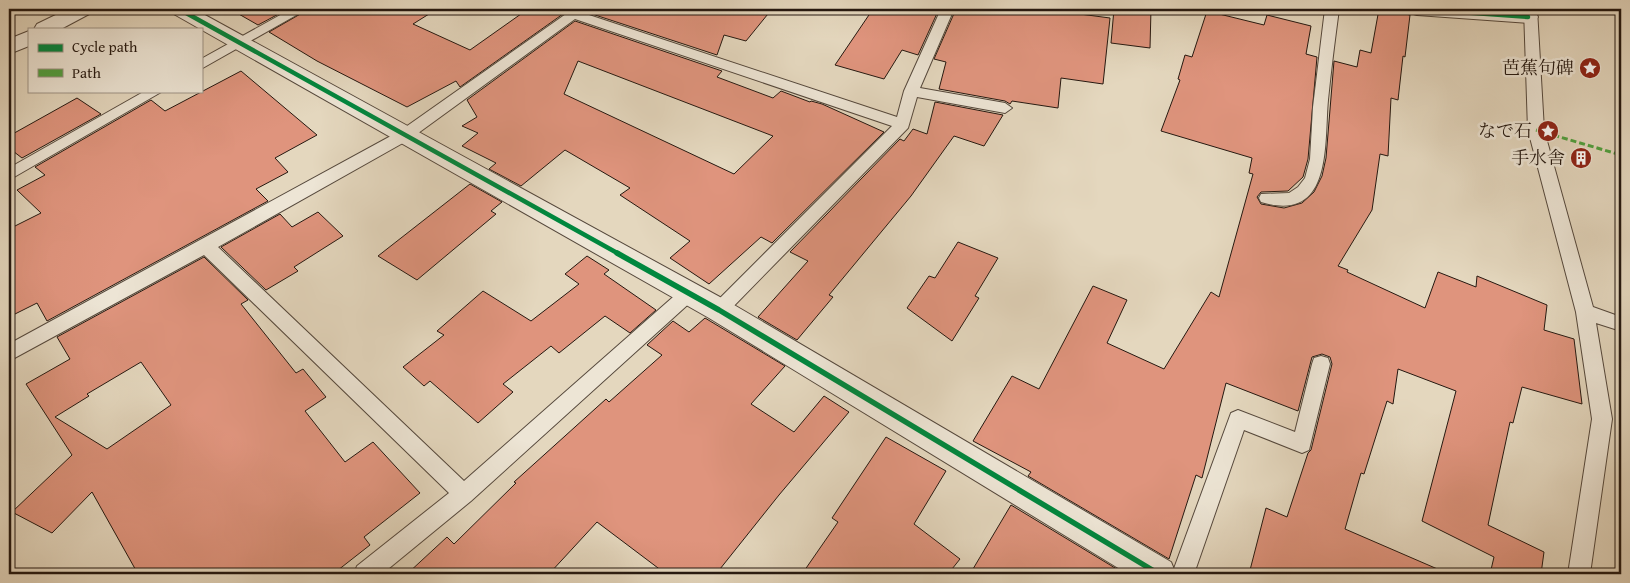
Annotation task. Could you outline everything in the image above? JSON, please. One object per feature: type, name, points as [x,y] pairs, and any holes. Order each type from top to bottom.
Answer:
[{"type":"street","points":[[46,28],[84,9]]},
{"type":"street","points":[[179,9],[688,295],[719,310],[1159,574]]},
{"type":"street","points":[[1417,9],[1529,13]]},
{"type":"street","points":[[9,47],[28,38]]},
{"type":"lane","points":[[202,64],[300,9]]},
{"type":"lane","points":[[719,310],[903,124],[911,91],[948,9]]},
{"type":"lane","points":[[1267,198],[1288,200],[1298,195],[1308,186],[1315,173],[1320,109],[1332,9]]},
{"type":"lane","points":[[9,352],[206,246],[404,134],[578,12],[903,124]]},
{"type":"lane","points":[[1529,13],[1536,130],[1585,312],[1602,419],[1579,574]]},
{"type":"lane","points":[[911,91],[1005,108]]},
{"type":"lane","points":[[9,175],[154,92]]},
{"type":"lane","points":[[206,246],[464,494]]},
{"type":"lane","points":[[365,574],[464,494],[688,295]]},
{"type":"lane","points":[[1585,312],[1621,324]]},
{"type":"lane","points":[[1183,574],[1238,419],[1302,444],[1322,364]]},
{"type":"building","points":[[230,9],[288,9],[258,25]]},
{"type":"building","points":[[309,9],[437,9],[413,24],[470,50],[528,9],[570,9],[460,87],[456,81],[407,107],[317,61],[269,32]]},
{"type":"building","points":[[589,9],[772,9],[746,41],[724,35],[717,55],[586,12]]},
{"type":"building","points":[[873,9],[939,9],[918,55],[902,50],[884,79],[835,65]]},
{"type":"building","points":[[956,9],[1042,9],[1110,18],[1103,84],[1061,78],[1058,108],[1012,101],[1010,104],[1005,101],[939,89],[946,62],[934,59]]},
{"type":"building","points":[[1114,9],[1151,9],[1150,48],[1111,43]]},
{"type":"building","points":[[1379,9],[1410,15],[1405,57],[1403,56],[1398,100],[1391,98],[1388,156],[1380,154],[1372,210],[1338,266],[1425,308],[1438,272],[1476,287],[1477,276],[1547,305],[1544,330],[1574,339],[1582,404],[1522,387],[1513,423],[1510,422],[1488,525],[1544,552],[1541,574],[1490,574],[1494,557],[1422,521],[1456,391],[1398,369],[1393,404],[1387,401],[1364,474],[1361,473],[1345,529],[1449,574],[1249,574],[1266,508],[1287,517],[1308,453],[1311,450],[1332,364],[1330,357],[1322,354],[1312,357],[1298,411],[1226,383],[1202,478],[1196,475],[1169,559],[1028,476],[1031,472],[973,441],[1012,376],[1039,389],[1093,286],[1127,300],[1107,343],[1164,369],[1211,292],[1219,297],[1253,174],[1249,173],[1252,158],[1161,131],[1180,80],[1178,79],[1185,55],[1192,57],[1207,11],[1264,25],[1267,15],[1311,26],[1306,54],[1317,57],[1308,159],[1303,177],[1288,191],[1261,192],[1257,197],[1261,204],[1284,208],[1302,203],[1314,192],[1322,176],[1326,158],[1334,61],[1357,67],[1360,50],[1371,53]]},
{"type":"building","points":[[575,21],[722,71],[717,77],[773,98],[781,91],[810,102],[822,104],[884,132],[772,243],[761,237],[709,284],[670,258],[690,241],[620,195],[630,188],[565,150],[521,186],[489,169],[496,163],[462,146],[478,133],[462,126],[477,117],[467,100]],"holes":[[[578,61],[773,136],[734,174],[564,94]]]},
{"type":"building","points":[[241,71],[317,135],[275,158],[288,172],[256,189],[268,201],[47,321],[37,303],[9,317],[9,229],[41,213],[17,190],[45,175],[35,167],[151,100],[165,111]]},
{"type":"building","points":[[77,98],[101,114],[22,158],[9,148],[9,136]]},
{"type":"building","points":[[935,102],[1003,115],[984,146],[954,136],[911,196],[829,295],[833,297],[797,340],[758,317],[808,261],[790,252],[900,139],[904,141],[913,129],[927,134]]},
{"type":"building","points":[[470,184],[502,202],[491,211],[496,214],[417,280],[378,256]]},
{"type":"building","points":[[318,212],[343,236],[294,267],[298,271],[266,290],[221,247],[280,214],[292,227]]},
{"type":"building","points":[[958,242],[998,258],[975,296],[979,298],[952,341],[907,308],[929,276],[935,278]]},
{"type":"building","points":[[587,256],[609,270],[604,274],[656,310],[630,333],[605,316],[559,353],[551,346],[503,384],[513,392],[478,423],[430,381],[424,386],[403,367],[444,335],[437,331],[483,291],[531,321],[579,284],[565,274]]},
{"type":"building","points":[[204,257],[248,300],[241,304],[296,373],[303,369],[326,397],[305,411],[345,462],[373,442],[420,493],[364,537],[370,545],[333,574],[138,574],[92,492],[52,533],[12,512],[72,455],[26,384],[70,359],[57,337]],"holes":[[[141,362],[171,405],[107,449],[55,417],[89,396],[87,394]]]},
{"type":"building","points":[[705,318],[785,366],[751,404],[794,432],[824,396],[849,412],[716,574],[666,574],[597,522],[549,574],[407,574],[447,537],[454,544],[516,483],[514,482],[606,399],[609,402],[662,355],[647,345],[673,321],[689,332]]},
{"type":"building","points":[[886,437],[946,471],[914,524],[960,559],[948,574],[802,574],[838,522],[832,518]]},
{"type":"building","points":[[1011,505],[1125,574],[970,574]]},
{"type":"marked path","points":[[1536,130],[1621,155]]},
{"type":"cycle path","points":[[179,9],[719,310],[1159,574]]},
{"type":"cycle path","points":[[1417,9],[1528,17]]},
{"type":"place","name":"芭蕉句碑","points":[[1590,68]]},
{"type":"place","name":"なで石","points":[[1548,131]]},
{"type":"place","name":"手水舎","points":[[1581,158]]}]
